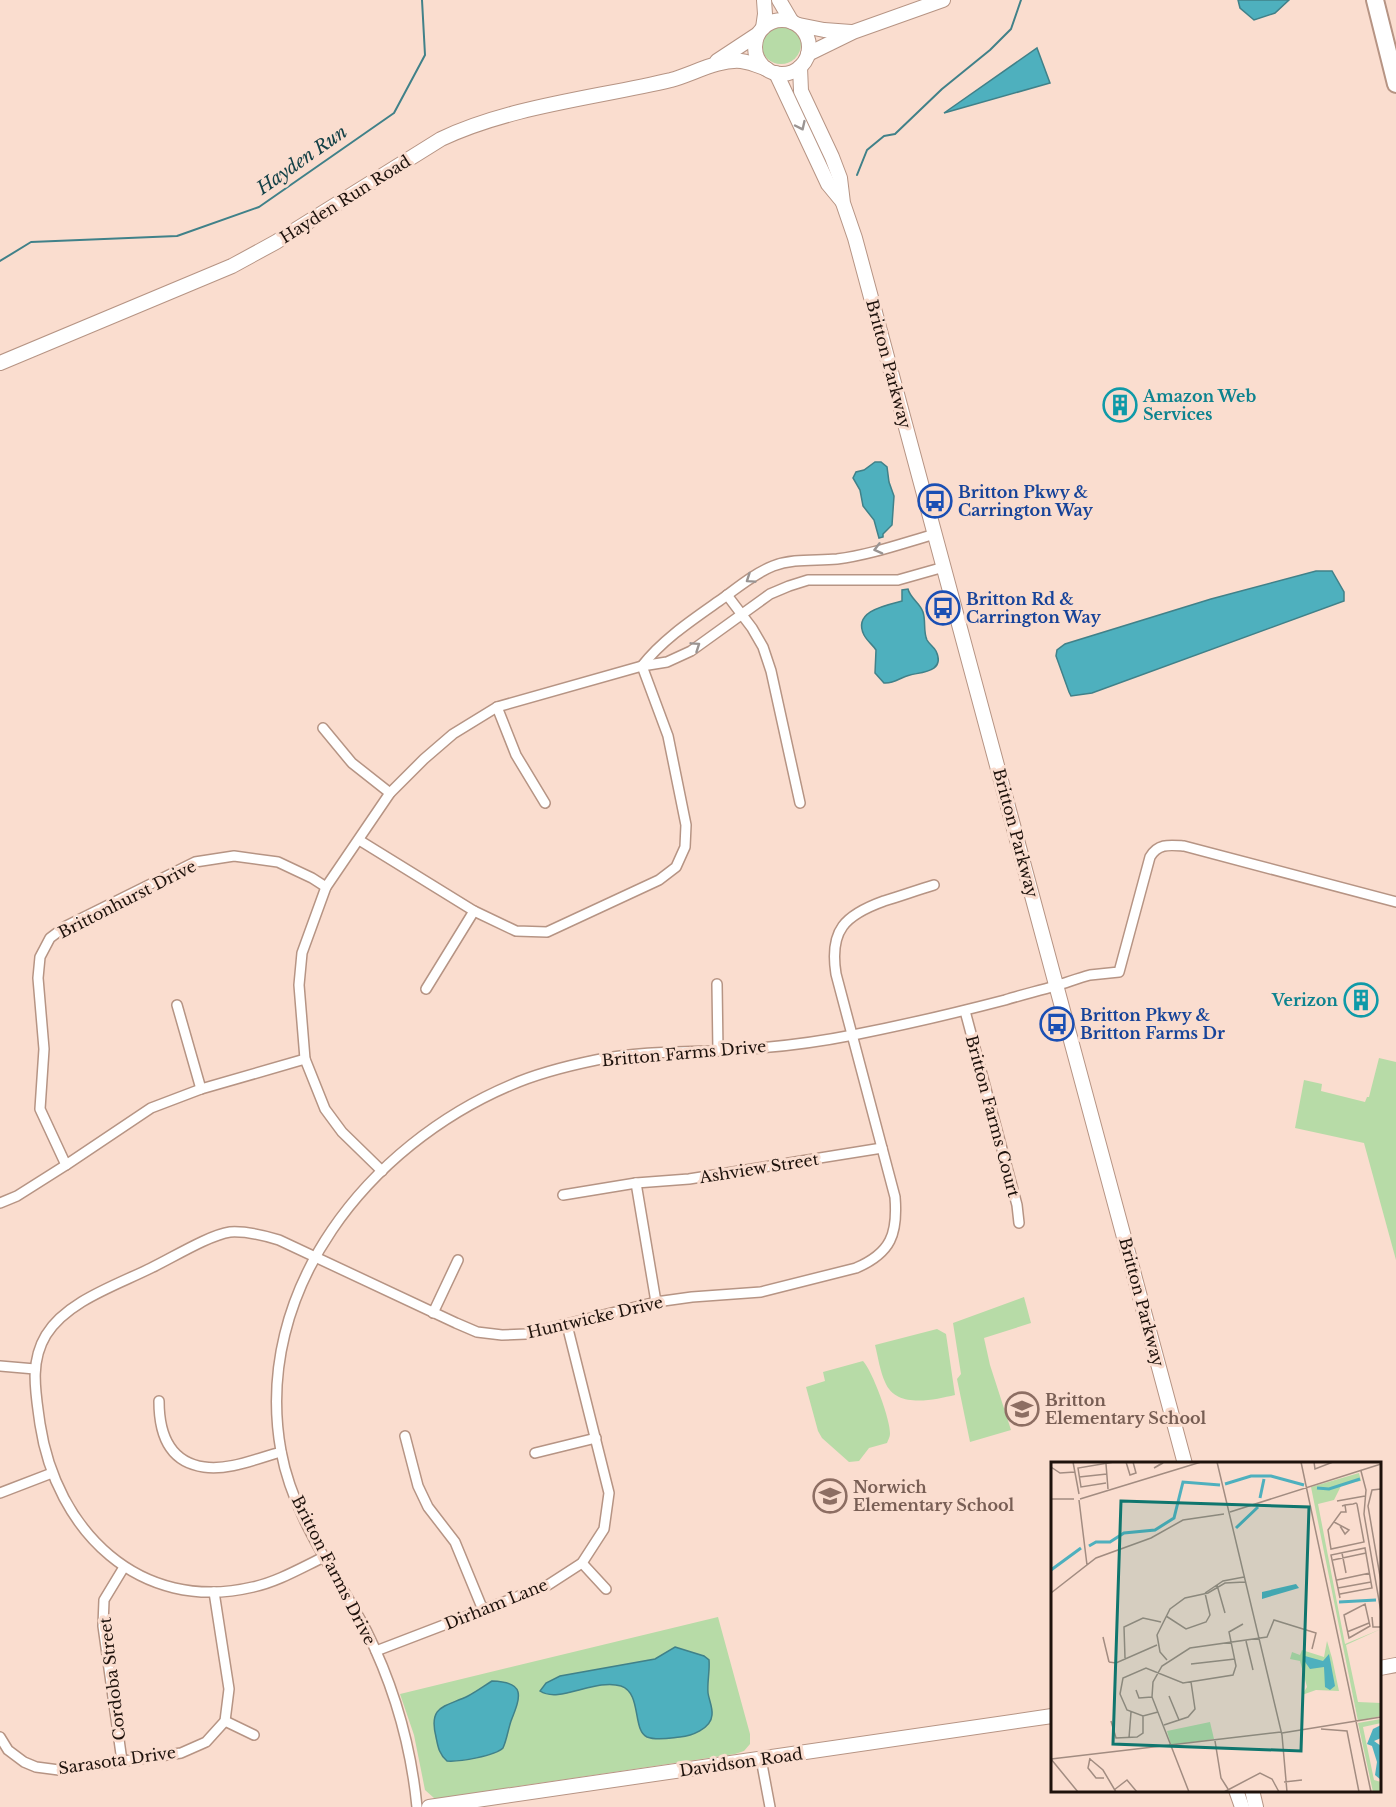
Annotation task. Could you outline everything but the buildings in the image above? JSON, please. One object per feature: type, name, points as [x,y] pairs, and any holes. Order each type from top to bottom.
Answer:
[{"type":"highway","points":[[1375,0],[1396,84]]},
{"type":"main road","points":[[764,0],[765,14],[755,50],[761,64],[772,71],[784,74],[800,67],[808,54],[808,38],[779,0]]},
{"type":"main road","points":[[808,54],[853,32],[943,0]]},
{"type":"main road","points":[[760,31],[777,20],[824,30],[853,32]]},
{"type":"main road","name":"Hayden Run Road","points":[[702,70],[760,31]]},
{"type":"main road","name":"Hayden Run Road","points":[[0,363],[231,266],[276,242],[417,153],[465,128],[494,118],[671,80],[717,65],[741,61],[772,71]]},
{"type":"main road","name":"Britton Parkway","points":[[800,67],[801,91],[840,178],[843,203],[855,238],[1184,1462]]},
{"type":"main road","name":"Britton Parkway","points":[[772,71],[828,184],[843,203]]},
{"type":"main road","points":[[1381,1668],[1396,1665]]},
{"type":"main road","name":"Davidson Road","points":[[429,1807],[1051,1716]]},
{"type":"main road","points":[[1236,1792],[1242,1807]]},
{"type":"main road","points":[[1252,1792],[1256,1807]]},
{"type":"street","points":[[642,666],[652,653],[728,595],[757,574],[774,566],[794,561],[852,556],[935,534]]},
{"type":"street","points":[[382,1171],[342,1132],[325,1109],[305,1059],[299,986],[302,953],[326,887],[390,794],[424,759],[453,734],[497,707],[642,666],[668,662],[691,651],[770,594],[808,580],[898,580],[944,567]]},
{"type":"street","points":[[728,595],[763,647],[771,671],[800,803]]},
{"type":"street","points":[[359,840],[474,911],[516,931],[547,932],[659,880],[676,867],[686,847],[686,825],[668,736],[642,666]]},
{"type":"street","points":[[497,707],[516,755],[545,803]]},
{"type":"street","points":[[323,728],[352,763],[390,794]]},
{"type":"street","name":"Britton Farms Drive","points":[[417,1807],[406,1737],[393,1694],[376,1651],[296,1504],[281,1452],[277,1414],[282,1340],[295,1297],[314,1257],[342,1215],[382,1171],[414,1143],[457,1112],[510,1085],[547,1072],[600,1059],[660,1052],[718,1051],[852,1035],[965,1011],[1087,976],[1119,972],[1150,856],[1154,850],[1167,845],[1184,846],[1396,902]]},
{"type":"street","name":"Brittonhurst Drive","points":[[66,1165],[40,1109],[44,1050],[38,978],[40,957],[50,939],[66,926],[195,862],[234,856],[278,862],[326,887]]},
{"type":"street","name":"Huntwicke Drive","points":[[324,1557],[253,1587],[214,1592],[184,1590],[151,1582],[124,1567],[88,1536],[75,1517],[52,1473],[42,1434],[35,1390],[38,1351],[47,1334],[61,1316],[81,1303],[228,1232],[250,1232],[279,1240],[477,1332],[502,1335],[526,1334],[656,1302],[760,1292],[856,1268],[871,1262],[882,1253],[896,1227],[895,1197],[834,958],[838,932],[857,912],[934,885]]},
{"type":"street","points":[[426,989],[474,911]]},
{"type":"street","points":[[717,984],[718,1051]]},
{"type":"street","points":[[177,1005],[201,1089]]},
{"type":"street","name":"Britton Farms Court","points":[[965,1011],[1017,1205],[1019,1223]]},
{"type":"street","points":[[0,1203],[17,1196],[151,1108],[201,1089],[305,1059]]},
{"type":"street","name":"Ashview Street","points":[[562,1195],[636,1183],[689,1179],[882,1148]]},
{"type":"street","points":[[636,1183],[656,1302]]},
{"type":"street","points":[[433,1313],[458,1260]]},
{"type":"street","name":"Dirham Lane","points":[[376,1651],[548,1585],[582,1563],[604,1529],[609,1493],[567,1325]]},
{"type":"street","points":[[0,1366],[35,1369]]},
{"type":"street","points":[[159,1401],[159,1422],[165,1442],[181,1459],[203,1467],[227,1466],[281,1452]]},
{"type":"street","points":[[405,1436],[418,1486],[428,1506],[455,1542],[483,1610]]},
{"type":"street","points":[[535,1453],[596,1438]]},
{"type":"street","points":[[0,1493],[52,1473]]},
{"type":"street","points":[[582,1563],[606,1589]]},
{"type":"street","name":"Cordoba Street","points":[[122,1761],[103,1626],[104,1600],[124,1567]]},
{"type":"street","points":[[214,1592],[229,1689],[225,1720],[254,1735]]},
{"type":"street","name":"Sarasota Drive","points":[[0,1737],[15,1756],[36,1767],[59,1770],[181,1753],[206,1742],[225,1720]]},
{"type":"street","points":[[761,1759],[770,1807]]},
{"type":"green space","points":[[781,24],[795,30],[801,44],[795,58],[781,64],[767,58],[761,44],[767,30]]},
{"type":"green space","points":[[1379,1058],[1396,1062],[1396,1260],[1364,1143],[1295,1128],[1304,1080],[1322,1084],[1321,1091],[1365,1102],[1369,1097]]},
{"type":"green space","points":[[1024,1297],[1031,1323],[984,1338],[990,1365],[1011,1430],[970,1442],[957,1379],[961,1374],[953,1323]]},
{"type":"green space","points":[[937,1329],[946,1334],[955,1395],[926,1400],[897,1396],[890,1391],[885,1382],[875,1345]]},
{"type":"green space","points":[[863,1361],[880,1396],[890,1435],[887,1443],[869,1448],[859,1461],[849,1462],[822,1438],[806,1387],[825,1381],[823,1372]]},
{"type":"green space","points":[[718,1617],[750,1734],[750,1744],[744,1751],[440,1798],[434,1798],[425,1790],[414,1735],[400,1694]]},
{"type":"water","points":[[1238,0],[1289,0],[1275,13],[1254,20],[1240,8]]},
{"type":"water","points":[[1037,48],[1050,83],[944,113]]},
{"type":"water","points":[[875,462],[881,462],[887,467],[894,496],[892,525],[883,537],[879,538],[874,520],[863,506],[860,490],[853,478],[856,472],[864,470]]},
{"type":"water","points":[[1316,571],[1332,571],[1344,592],[1344,601],[1092,693],[1071,696],[1069,692],[1056,656],[1057,650],[1065,644],[1211,599]]},
{"type":"water","points":[[908,589],[923,612],[926,637],[936,651],[938,663],[926,672],[884,683],[875,673],[876,650],[864,635],[863,620],[873,610],[902,601],[902,590]]},
{"type":"water","points":[[675,1647],[704,1656],[709,1660],[708,1696],[712,1710],[711,1720],[700,1731],[690,1735],[664,1739],[647,1737],[642,1733],[632,1696],[621,1686],[600,1685],[557,1695],[540,1691],[546,1683],[560,1676],[655,1659]]},
{"type":"water","points":[[492,1681],[511,1684],[518,1692],[517,1704],[503,1748],[493,1754],[476,1758],[447,1761],[437,1744],[434,1719],[437,1713],[446,1705],[468,1696]]},
{"type":"waterway","name":"Hayden Run","points":[[0,261],[31,242],[177,236],[259,207],[394,113],[425,55],[422,0]]},
{"type":"waterway","points":[[857,175],[867,150],[884,136],[895,134],[942,89],[990,50],[1011,29],[1021,0]]},
{"type":"place","name":"Amazon Web Services","points":[[1120,405]]},
{"type":"place","name":"Britton Pkwy & Carrington Way","points":[[935,501]]},
{"type":"place","name":"Britton Rd & Carrington Way","points":[[943,608]]},
{"type":"place","name":"Verizon","points":[[1361,1000]]},
{"type":"place","name":"Britton Pkwy & Britton Farms Dr","points":[[1057,1024]]},
{"type":"place","name":"Britton Elementary School","points":[[1022,1409]]},
{"type":"place","name":"Norwich Elementary School","points":[[830,1496]]}]
